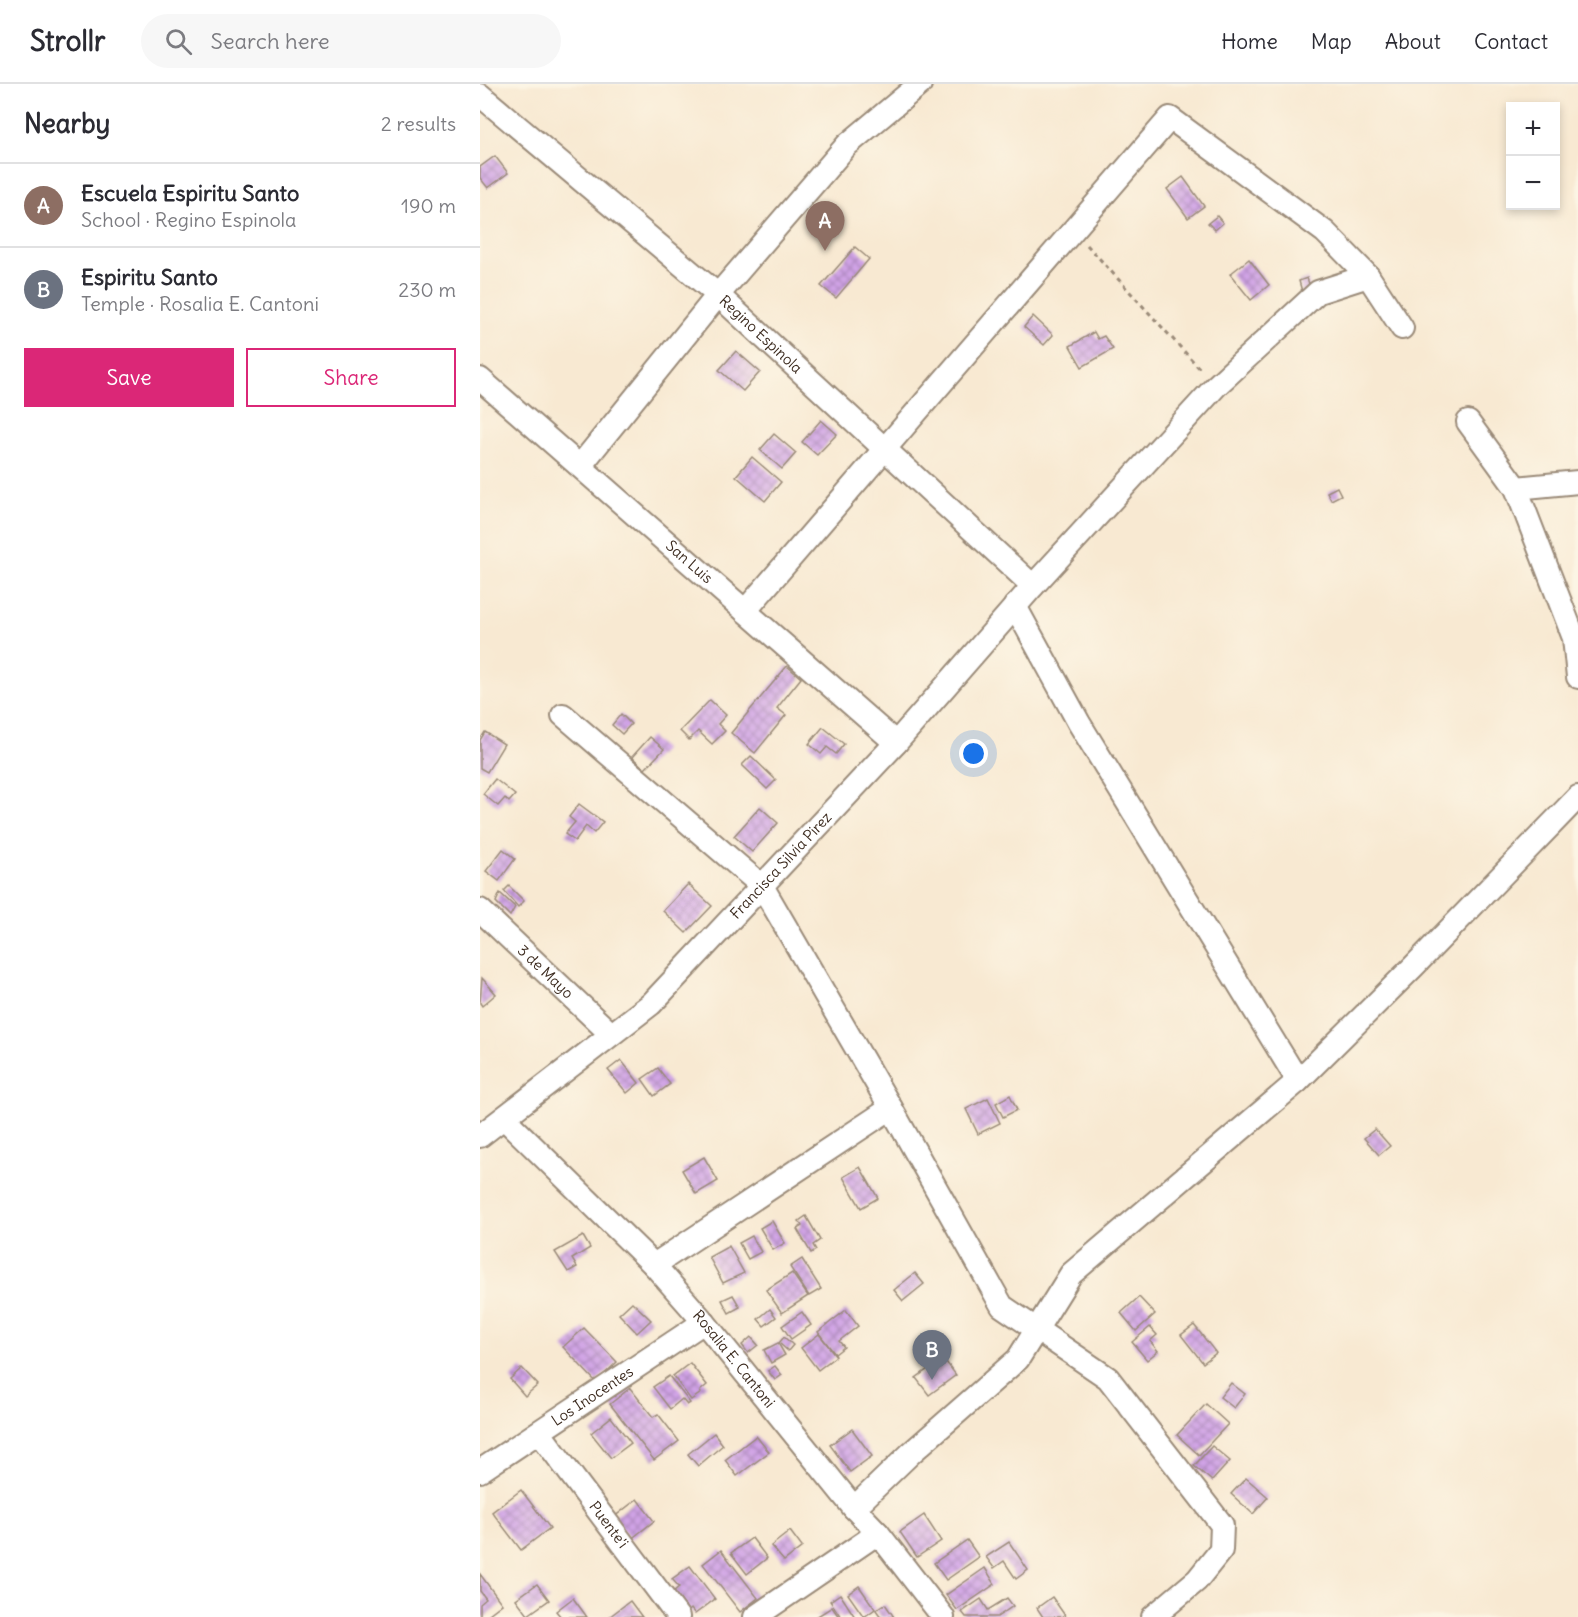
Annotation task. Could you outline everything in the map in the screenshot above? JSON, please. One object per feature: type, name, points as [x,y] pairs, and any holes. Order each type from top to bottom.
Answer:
[{"type":"street","points":[[580,466],[718,295],[847,145],[920,84]]},
{"type":"street","name":"Regino Espinola","points":[[480,95],[718,295],[1033,586]]},
{"type":"street","points":[[745,610],[1170,118],[1325,232],[1368,276],[1402,328]]},
{"type":"street","name":"Francisca Silvia Pirez","points":[[480,1136],[505,1119],[651,1004],[896,743],[1015,606],[1216,386],[1318,292],[1368,276]]},
{"type":"street","name":"San Luis","points":[[480,380],[896,743]]},
{"type":"street","points":[[1468,422],[1516,488],[1574,638],[1578,676]]},
{"type":"street","points":[[1516,488],[1578,482]]},
{"type":"street","points":[[1015,606],[1078,723],[1298,1081]]},
{"type":"street","points":[[563,715],[762,886],[891,1108],[1002,1306],[1107,1378],[1222,1525],[1221,1550],[1197,1581],[1153,1617]]},
{"type":"street","points":[[854,1508],[911,1453],[1018,1359],[1071,1274],[1298,1081],[1413,967],[1578,797]]},
{"type":"street","name":"3 de Mayo","points":[[480,910],[611,1034]]},
{"type":"street","points":[[654,1265],[891,1108]]},
{"type":"street","name":"Rosalia E. Cantoni","points":[[505,1119],[654,1265],[704,1322],[854,1508],[878,1533],[943,1617]]},
{"type":"street","name":"Los Inocentes","points":[[480,1471],[704,1322]]},
{"type":"street","name":"Puente'i","points":[[539,1432],[678,1617]]},
{"type":"street","points":[[755,1617],[878,1533]]},
{"type":"path","points":[[1074,231],[1216,386]]},
{"type":"building","points":[[495,156],[508,173],[488,188],[480,178],[480,167]]},
{"type":"building","points":[[1183,177],[1204,206],[1188,218],[1167,189]]},
{"type":"building","points":[[1217,216],[1223,223],[1215,230],[1208,223]]},
{"type":"building","points":[[855,247],[869,259],[836,298],[821,286]]},
{"type":"building","points":[[1249,259],[1269,285],[1251,300],[1230,274]]},
{"type":"building","points":[[1307,278],[1312,292],[1303,295],[1299,281]]},
{"type":"building","points":[[1033,316],[1053,335],[1044,345],[1024,327]]},
{"type":"building","points":[[1094,332],[1098,339],[1104,336],[1113,349],[1082,367],[1070,346]]},
{"type":"building","points":[[736,351],[760,372],[743,391],[719,370]]},
{"type":"building","points":[[821,420],[837,434],[817,455],[802,442]]},
{"type":"building","points":[[774,434],[796,453],[782,469],[760,450]]},
{"type":"building","points":[[752,457],[781,482],[765,501],[736,476]]},
{"type":"building","points":[[1337,487],[1341,495],[1331,500],[1327,492]]},
{"type":"building","points":[[787,666],[801,678],[777,708],[786,715],[755,753],[731,733]]},
{"type":"building","points":[[710,700],[726,715],[718,724],[725,731],[712,744],[698,731],[689,740],[680,731]]},
{"type":"building","points":[[621,714],[631,724],[622,734],[612,725]]},
{"type":"building","points":[[823,727],[844,744],[836,754],[827,747],[821,754],[809,744]]},
{"type":"building","points":[[485,732],[504,744],[487,772],[480,768],[480,740]]},
{"type":"building","points":[[650,737],[664,749],[645,769],[632,757]]},
{"type":"building","points":[[751,756],[776,780],[767,789],[742,765]]},
{"type":"building","points":[[495,779],[515,795],[509,802],[505,798],[498,806],[483,794]]},
{"type":"building","points":[[579,804],[603,822],[594,833],[586,826],[575,841],[565,834],[575,822],[569,817]]},
{"type":"building","points":[[760,807],[778,823],[752,852],[734,836]]},
{"type":"building","points":[[503,849],[515,859],[499,881],[486,871]]},
{"type":"building","points":[[688,884],[712,906],[686,933],[663,911]]},
{"type":"building","points":[[509,886],[524,901],[518,907],[504,891]]},
{"type":"building","points":[[500,893],[515,907],[510,916],[496,902]]},
{"type":"building","points":[[482,978],[496,994],[482,1006],[480,1003]]},
{"type":"building","points":[[621,1060],[639,1083],[627,1093],[608,1070]]},
{"type":"building","points":[[658,1068],[670,1084],[654,1096],[642,1079]]},
{"type":"building","points":[[1010,1095],[1017,1110],[1003,1117],[996,1103]]},
{"type":"building","points":[[988,1098],[1000,1123],[978,1134],[966,1109]]},
{"type":"building","points":[[1375,1129],[1390,1146],[1379,1155],[1364,1138]]},
{"type":"building","points":[[704,1157],[718,1181],[696,1194],[682,1170]]},
{"type":"building","points":[[860,1167],[878,1198],[861,1208],[843,1177]]},
{"type":"building","points":[[806,1216],[820,1240],[813,1245],[816,1250],[811,1253],[797,1229],[802,1226],[799,1221]]},
{"type":"building","points":[[772,1221],[785,1243],[773,1250],[760,1228]]},
{"type":"building","points":[[583,1236],[590,1248],[572,1259],[577,1267],[568,1272],[555,1252]]},
{"type":"building","points":[[752,1236],[761,1252],[748,1259],[739,1243]]},
{"type":"building","points":[[729,1246],[744,1273],[723,1283],[709,1257]]},
{"type":"building","points":[[802,1259],[821,1289],[809,1296],[790,1267]]},
{"type":"building","points":[[792,1273],[808,1296],[782,1313],[766,1290]]},
{"type":"building","points":[[915,1273],[924,1284],[903,1301],[894,1290]]},
{"type":"building","points":[[733,1295],[740,1307],[729,1313],[722,1300]]},
{"type":"building","points":[[1139,1297],[1155,1314],[1136,1331],[1121,1313]]},
{"type":"building","points":[[632,1302],[651,1320],[637,1333],[619,1314]]},
{"type":"building","points":[[770,1309],[776,1317],[764,1326],[758,1319]]},
{"type":"building","points":[[846,1310],[858,1326],[839,1341],[844,1347],[835,1354],[818,1332]]},
{"type":"building","points":[[802,1312],[811,1325],[791,1339],[782,1326]]},
{"type":"building","points":[[1194,1325],[1216,1353],[1203,1363],[1181,1335]]},
{"type":"building","points":[[1150,1327],[1157,1335],[1150,1341],[1158,1351],[1147,1360],[1132,1342]]},
{"type":"building","points":[[584,1328],[617,1362],[596,1382],[563,1347]]},
{"type":"building","points":[[819,1334],[836,1356],[818,1370],[801,1348]]},
{"type":"building","points":[[751,1337],[758,1345],[748,1353],[742,1345]]},
{"type":"building","points":[[784,1337],[793,1345],[788,1351],[779,1343]]},
{"type":"building","points":[[778,1343],[785,1355],[771,1363],[764,1350]]},
{"type":"building","points":[[943,1358],[956,1375],[929,1395],[916,1378]]},
{"type":"building","points":[[690,1363],[707,1385],[691,1400],[673,1376]]},
{"type":"building","points":[[775,1366],[782,1375],[775,1380],[768,1371]]},
{"type":"building","points":[[522,1368],[538,1385],[525,1396],[510,1379]]},
{"type":"building","points":[[669,1376],[690,1403],[687,1405],[682,1399],[670,1409],[653,1387]]},
{"type":"building","points":[[1231,1383],[1245,1394],[1234,1408],[1220,1397]]},
{"type":"building","points":[[630,1388],[653,1417],[658,1414],[679,1441],[654,1460],[610,1404]]},
{"type":"building","points":[[1206,1404],[1228,1424],[1199,1455],[1177,1435]]},
{"type":"building","points":[[611,1417],[631,1443],[611,1458],[591,1433]]},
{"type":"building","points":[[852,1429],[872,1456],[850,1472],[830,1445]]},
{"type":"building","points":[[714,1433],[723,1445],[698,1466],[688,1454]]},
{"type":"building","points":[[756,1436],[769,1452],[737,1476],[725,1460]]},
{"type":"building","points":[[1212,1446],[1230,1461],[1212,1481],[1194,1466]]},
{"type":"building","points":[[1246,1478],[1268,1497],[1253,1514],[1231,1494]]},
{"type":"building","points":[[521,1490],[550,1528],[521,1550],[492,1512]]},
{"type":"building","points":[[637,1499],[654,1521],[630,1540],[613,1518]]},
{"type":"building","points":[[924,1515],[941,1541],[917,1557],[900,1532]]},
{"type":"building","points":[[790,1531],[802,1547],[784,1561],[771,1546]]},
{"type":"building","points":[[752,1538],[767,1558],[747,1574],[731,1553]]},
{"type":"building","points":[[967,1540],[979,1557],[946,1580],[934,1563]]},
{"type":"building","points":[[1009,1542],[1028,1570],[1016,1579],[1004,1561],[994,1568],[986,1557]]},
{"type":"building","points":[[721,1550],[758,1598],[740,1612],[703,1564]]},
{"type":"building","points":[[690,1566],[715,1599],[695,1614],[691,1609],[683,1616],[673,1592],[679,1587],[672,1579]]},
{"type":"building","points":[[985,1568],[995,1584],[957,1610],[946,1595]]},
{"type":"building","points":[[480,1574],[502,1604],[485,1617],[480,1617],[480,1604],[486,1599],[480,1591]]},
{"type":"building","points":[[537,1584],[549,1600],[528,1615],[516,1599]]},
{"type":"building","points":[[859,1586],[875,1609],[864,1617],[848,1594]]},
{"type":"building","points":[[840,1594],[855,1617],[841,1617],[830,1601]]},
{"type":"building","points":[[1052,1597],[1066,1617],[1043,1617],[1037,1608]]},
{"type":"building","points":[[573,1598],[587,1617],[561,1617],[556,1611]]},
{"type":"building","points":[[1007,1598],[1013,1606],[997,1617],[966,1617],[962,1612],[981,1599],[988,1610]]},
{"type":"building","points":[[630,1601],[642,1617],[609,1617]]},
{"type":"building","points":[[885,1604],[894,1617],[881,1617],[876,1610]]},
{"type":"building","points":[[832,1607],[839,1617],[816,1617]]},
{"type":"place","name":"Escuela Espiritu Santo","points":[[825,251]]},
{"type":"place","name":"Espiritu Santo","points":[[932,1380]]}]
